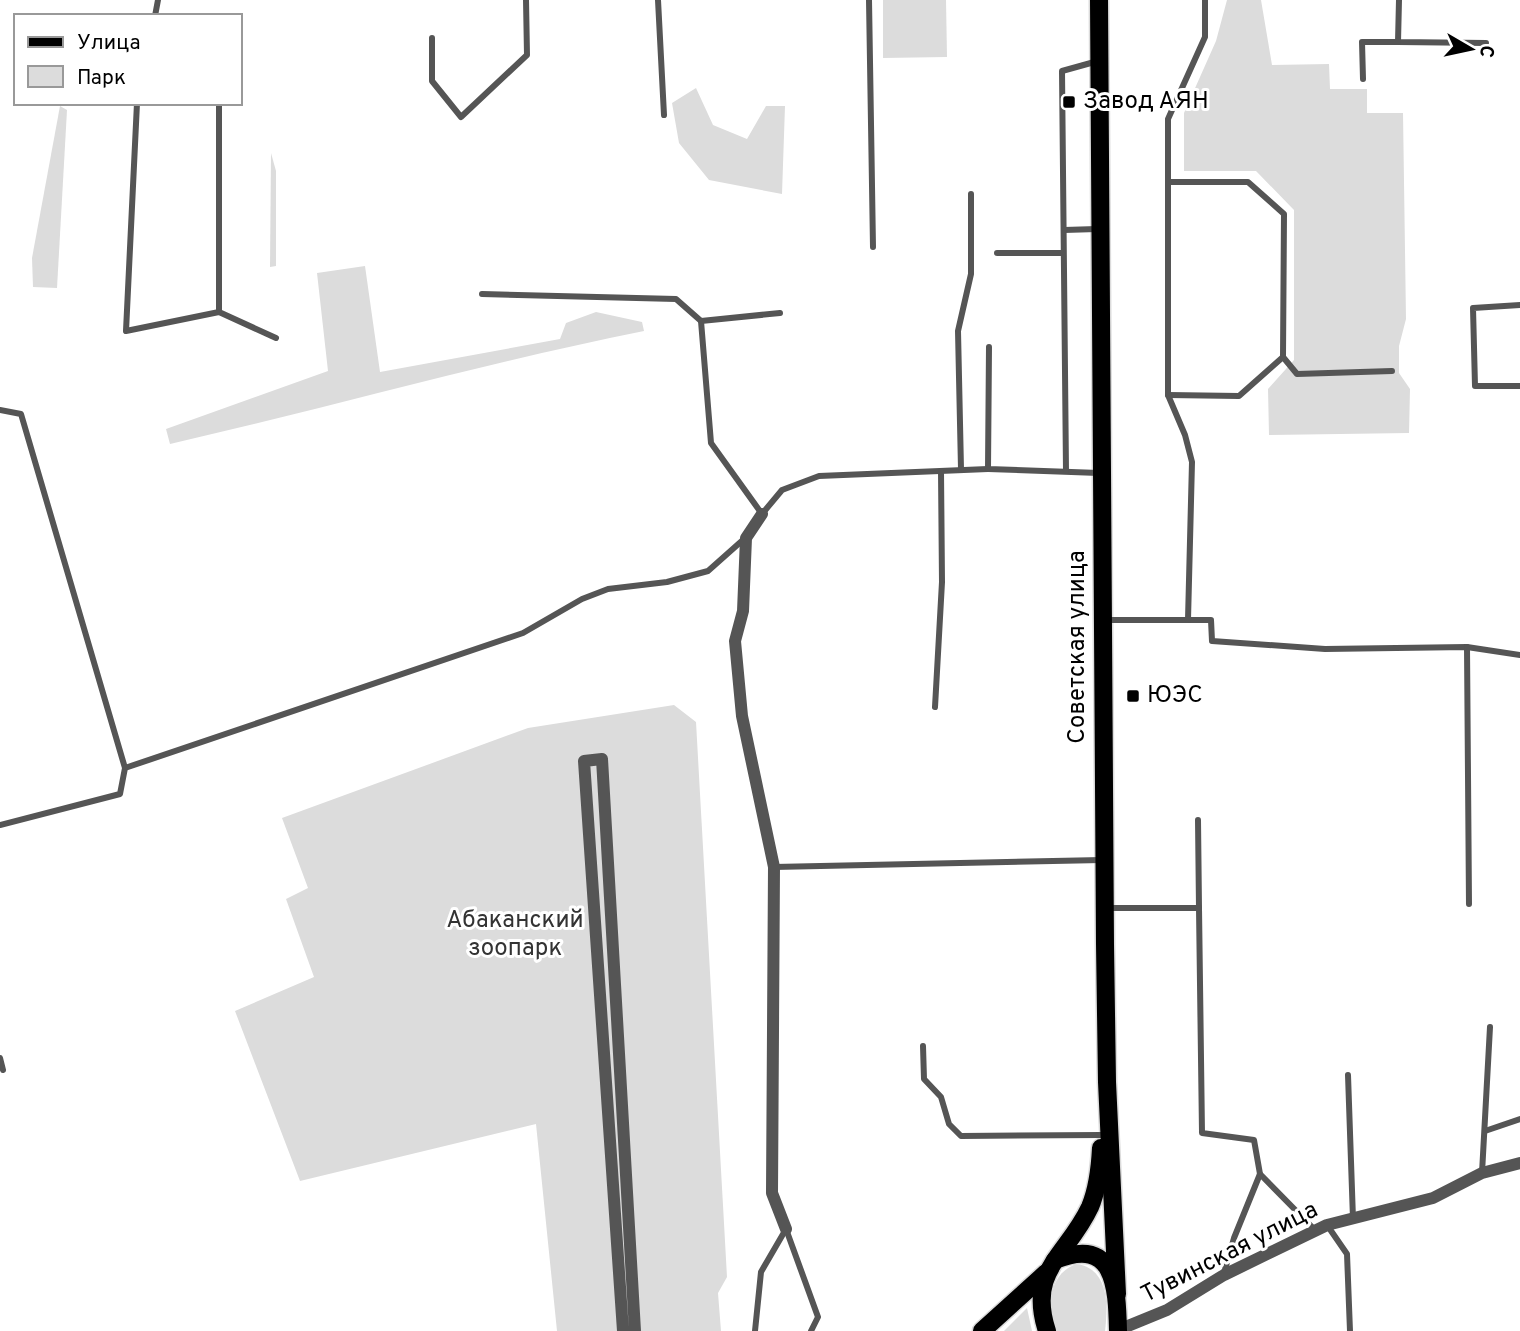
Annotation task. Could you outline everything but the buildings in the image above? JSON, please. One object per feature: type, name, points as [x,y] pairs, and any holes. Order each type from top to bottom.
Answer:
[{"type":"main road","name":"Советская улица","points":[[1099,0],[1104,908],[1107,1082],[1118,1331]]},
{"type":"main road","points":[[982,1331],[1050,1266],[1090,1206],[1097,1186],[1107,1082]]},
{"type":"main road","points":[[1047,1331],[1042,1316],[1042,1287],[1050,1266],[1074,1252],[1090,1254],[1100,1259],[1111,1272],[1117,1294]]},
{"type":"street","points":[[762,514],[746,538],[743,611],[735,641],[742,716],[774,867],[772,1193],[786,1229]]},
{"type":"street","points":[[623,1331],[584,761],[602,759],[635,1331]]},
{"type":"street","name":"Тувинская улица","points":[[1118,1331],[1167,1310],[1224,1275],[1321,1228],[1433,1198],[1482,1173],[1520,1163]]},
{"type":"lane","points":[[432,38],[432,81],[461,117],[527,55],[526,0]]},
{"type":"lane","points":[[658,0],[664,115]]},
{"type":"lane","points":[[869,0],[873,247]]},
{"type":"lane","points":[[1188,620],[1192,462],[1185,435],[1168,395],[1168,119],[1205,37],[1206,0]]},
{"type":"lane","points":[[1398,42],[1399,0]]},
{"type":"lane","points":[[1363,79],[1363,42],[1486,43]]},
{"type":"lane","points":[[1066,471],[1062,71],[1100,60]]},
{"type":"lane","points":[[137,105],[126,331],[219,312],[276,338]]},
{"type":"lane","points":[[219,105],[219,312]]},
{"type":"lane","points":[[1168,182],[1248,181],[1284,214],[1283,357],[1297,373],[1392,371]]},
{"type":"lane","points":[[961,469],[958,331],[971,274],[971,194]]},
{"type":"lane","points":[[1064,230],[1100,229]]},
{"type":"lane","points":[[997,253],[1063,253]]},
{"type":"lane","points":[[482,295],[676,299],[701,321],[711,443],[762,514],[782,491],[819,476],[961,469],[1101,473]]},
{"type":"lane","points":[[1520,306],[1473,308],[1475,386],[1520,386]]},
{"type":"lane","points":[[701,321],[780,313]]},
{"type":"lane","points":[[988,469],[989,347]]},
{"type":"lane","points":[[1168,395],[1239,396],[1283,357]]},
{"type":"lane","points":[[0,410],[21,414],[125,768],[120,793],[0,825]]},
{"type":"lane","points":[[935,706],[942,582],[941,471]]},
{"type":"lane","points":[[125,768],[523,633],[582,599],[608,589],[667,582],[708,571],[746,538]]},
{"type":"lane","points":[[1103,620],[1211,620],[1212,641],[1325,649],[1467,647],[1520,655]]},
{"type":"lane","points":[[1467,647],[1469,904]]},
{"type":"lane","points":[[1198,820],[1202,1133],[1254,1140],[1260,1174],[1234,1238],[1224,1275]]},
{"type":"lane","points":[[774,867],[1104,860]]},
{"type":"lane","points":[[1104,908],[1199,908]]},
{"type":"lane","points":[[1482,1173],[1490,1027]]},
{"type":"lane","points":[[923,1046],[924,1079],[941,1097],[949,1124],[961,1136],[1102,1135]]},
{"type":"lane","points":[[0,1058],[3,1070]]},
{"type":"lane","points":[[1348,1075],[1353,1219]]},
{"type":"lane","points":[[1485,1132],[1520,1119]]},
{"type":"lane","points":[[1260,1174],[1347,1254],[1350,1331]]},
{"type":"lane","points":[[755,1331],[761,1272],[786,1229]]},
{"type":"lane","points":[[786,1229],[818,1317],[811,1331]]},
{"type":"green space","points":[[883,0],[946,0],[947,57],[883,58]]},
{"type":"green space","points":[[1227,0],[1261,0],[1272,65],[1329,64],[1330,89],[1367,89],[1367,113],[1403,113],[1406,319],[1399,346],[1399,373],[1410,389],[1409,433],[1269,435],[1268,389],[1294,360],[1294,210],[1256,171],[1184,171],[1184,113],[1216,41]]},
{"type":"green space","points":[[696,88],[713,125],[747,139],[766,106],[785,106],[782,194],[709,180],[679,143],[672,103]]},
{"type":"green space","points":[[60,106],[67,110],[57,288],[33,287],[32,258]]},
{"type":"green space","points":[[271,153],[276,171],[276,266],[270,267]]},
{"type":"green space","points":[[365,266],[380,372],[560,339],[566,323],[596,312],[642,322],[644,331],[525,357],[170,444],[166,429],[328,371],[317,273]]},
{"type":"green space","name":"Абаканский зоопарк","points":[[674,705],[696,722],[727,1277],[718,1293],[721,1331],[557,1331],[536,1124],[300,1181],[235,1011],[314,977],[286,899],[308,888],[282,818],[528,728]]},
{"type":"green space","points":[[1076,1264],[1095,1272],[1104,1289],[1105,1331],[1055,1329],[1051,1310],[1052,1292],[1060,1275]]},
{"type":"green space","points":[[1027,1308],[1032,1331],[1004,1331]]},
{"type":"place","name":"Завод АЯН","points":[[1069,102]]},
{"type":"place","name":"ЮЭС","points":[[1133,696]]}]
